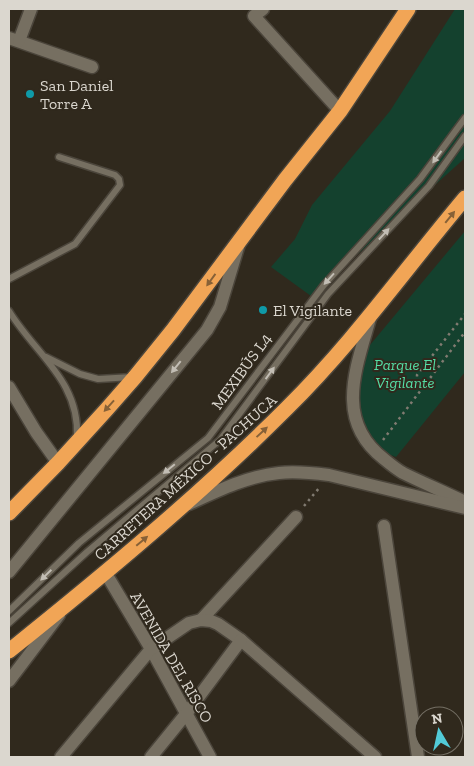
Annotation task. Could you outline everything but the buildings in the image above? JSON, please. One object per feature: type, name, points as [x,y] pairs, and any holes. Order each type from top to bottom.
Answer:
[{"type":"highway","points":[[9,513],[58,463],[135,377],[340,111],[408,9]]},
{"type":"highway","name":"CARRETERA MÉXICO - PACHUCA","points":[[9,651],[66,606],[182,507],[288,408],[371,314],[465,198]]},
{"type":"street","points":[[31,9],[14,40],[92,67]]},
{"type":"street","points":[[259,13],[340,111]]},
{"type":"street","points":[[9,572],[207,330],[220,307],[240,241]]},
{"type":"street","points":[[371,314],[352,390],[353,405],[359,428],[375,452],[401,472],[465,502]]},
{"type":"street","points":[[9,387],[36,432],[58,463]]},
{"type":"street","points":[[182,507],[226,487],[279,473],[307,472],[329,475],[465,508]]},
{"type":"street","points":[[201,620],[296,517]]},
{"type":"street","points":[[384,526],[418,757]]},
{"type":"street","name":"AVENIDA DEL RISCO","points":[[105,572],[151,650],[210,757]]},
{"type":"street","points":[[9,681],[66,606]]},
{"type":"street","points":[[61,757],[151,650],[189,623],[201,620],[218,624],[241,640],[375,757]]},
{"type":"street","points":[[151,757],[186,714],[241,640]]},
{"type":"lane","name":"MEXIBÚS L4","points":[[9,611],[79,543],[208,438],[324,284],[420,179],[465,118]]},
{"type":"lane","name":"MEXIBÚS L4","points":[[9,623],[87,552],[220,440],[328,294],[429,186],[465,136]]},
{"type":"lane","points":[[9,279],[75,244],[120,185],[119,179],[115,175],[59,158]]},
{"type":"lane","points":[[9,310],[64,384],[73,401],[78,422],[77,442]]},
{"type":"lane","points":[[42,355],[80,374],[98,379],[135,377]]},
{"type":"path","points":[[427,381],[419,382],[417,375],[465,314]]},
{"type":"path","points":[[375,452],[465,332]]},
{"type":"path","points":[[296,517],[329,475]]},
{"type":"green space","points":[[455,9],[465,9],[465,158],[311,296],[271,267],[295,239],[312,205],[390,111]]},
{"type":"green space","name":"Parque El Vigilante","points":[[465,231],[465,372],[396,457],[380,451],[358,417],[358,365],[365,351]]},
{"type":"place","name":"San Daniel Torre A","points":[[30,94]]},
{"type":"place","name":"El Vigilante","points":[[263,310]]}]
